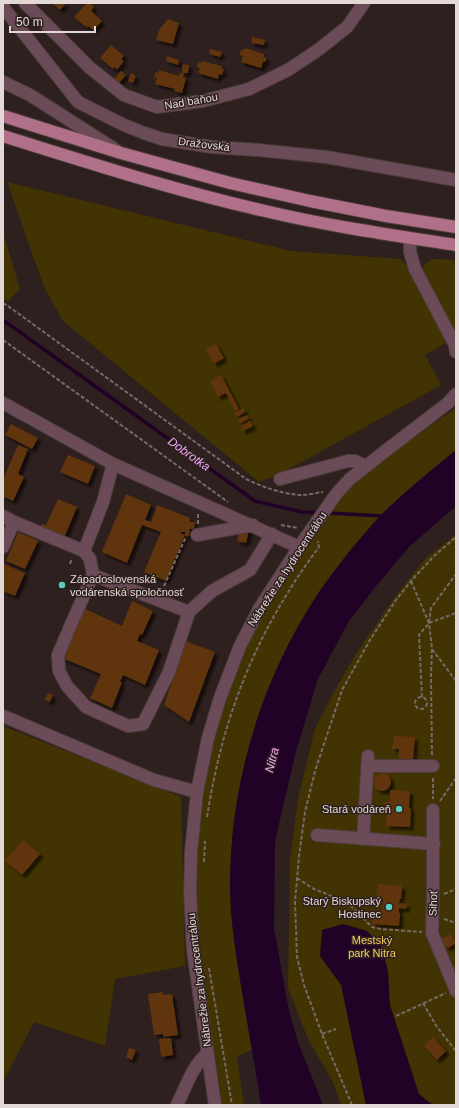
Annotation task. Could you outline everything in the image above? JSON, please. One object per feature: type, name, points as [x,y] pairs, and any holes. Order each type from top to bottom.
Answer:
[{"type":"main road","points":[[3,116],[120,152],[230,183],[386,216],[456,227]]},
{"type":"main road","points":[[3,136],[118,172],[264,211],[338,227],[456,245]]},
{"type":"street","name":"Nad baňou","points":[[25,3],[89,67],[118,91],[124,95],[157,107],[203,101],[249,89],[288,70],[318,50],[347,27],[364,3]]},
{"type":"street","name":"Dražovská","points":[[3,7],[78,102],[124,125],[144,133],[162,139],[192,144],[326,157],[456,180]]},
{"type":"street","points":[[3,82],[30,95],[120,152]]},
{"type":"street","points":[[410,239],[410,252],[415,269],[455,345],[456,352]]},
{"type":"street","name":"Nábrežie za hydrocentrálou","points":[[215,1105],[193,950],[190,892],[191,853],[198,792],[208,738],[218,705],[240,646],[259,609],[299,546],[339,492],[350,479],[448,403],[456,394]]},
{"type":"street","points":[[3,403],[113,464],[253,525],[276,529],[299,546]]},
{"type":"street","points":[[280,479],[348,461],[355,461],[366,466]]},
{"type":"street","points":[[84,551],[103,502],[113,464]]},
{"type":"street","points":[[3,516],[84,551],[90,559],[93,574],[58,655],[59,671],[67,686],[86,707],[128,726],[143,724],[169,672],[188,612],[212,591],[242,576],[250,570],[276,529]]},
{"type":"street","points":[[3,547],[14,522]]},
{"type":"street","points":[[197,535],[253,525]]},
{"type":"street","points":[[93,574],[188,612]]},
{"type":"street","points":[[3,716],[154,780],[198,792]]},
{"type":"street","points":[[363,839],[367,761],[433,766]]},
{"type":"street","name":"Sihoť","points":[[433,810],[434,844],[432,933],[455,990]]},
{"type":"street","points":[[317,835],[434,844]]},
{"type":"street","points":[[177,1105],[195,1068],[200,1060],[207,1054]]},
{"type":"path","points":[[3,303],[15,310],[246,479],[257,485],[278,491],[302,495],[339,492]]},
{"type":"path","points":[[3,340],[229,503]]},
{"type":"path","points":[[164,586],[185,539],[189,539],[197,535],[198,501]]},
{"type":"path","points":[[206,822],[220,753],[239,692],[252,658],[276,611],[302,570],[319,547],[317,532],[311,530],[276,529]]},
{"type":"path","points":[[352,1105],[322,1034],[304,985],[297,957],[295,902],[305,812],[315,771],[342,690],[370,640],[411,581],[433,557],[456,537]]},
{"type":"path","points":[[433,810],[432,649],[429,623],[431,608],[456,574]]},
{"type":"path","points":[[411,581],[429,623]]},
{"type":"path","points":[[422,697],[418,635],[429,623],[456,613]]},
{"type":"path","points":[[432,649],[456,681]]},
{"type":"path","points":[[418,697],[422,697],[426,698],[427,704],[425,708],[419,708],[416,706],[415,700],[418,697]]},
{"type":"path","points":[[433,810],[456,778]]},
{"type":"path","points":[[203,866],[205,836]]},
{"type":"path","points":[[297,878],[314,889],[350,905],[367,922],[376,928],[432,933]]},
{"type":"path","points":[[208,966],[232,1105]]},
{"type":"path","points":[[396,1016],[455,990]]},
{"type":"path","points":[[423,1003],[437,1027],[456,1050]]},
{"type":"path","points":[[322,1034],[336,1029]]},
{"type":"green space","points":[[7,182],[291,251],[400,259],[427,283],[423,267],[426,263],[438,259],[456,261],[456,337],[425,355],[441,385],[280,474],[259,482],[63,321],[44,287]]},
{"type":"green space","points":[[3,232],[20,289],[8,301],[3,298]]},
{"type":"green space","points":[[456,408],[456,450],[435,467],[300,624],[283,656],[266,694],[257,719],[240,784],[233,824],[230,887],[235,948],[252,1050],[237,1057],[244,1105],[222,1105],[202,981],[198,944],[195,875],[206,769],[225,702],[241,657],[263,612],[299,558],[347,491],[396,450]]},
{"type":"green space","name":"Mestský park Nitra","points":[[456,534],[456,1105],[341,1105],[332,1080],[309,1041],[288,988],[290,860],[298,799],[315,729],[356,654],[394,598],[425,559]]},
{"type":"green space","points":[[3,726],[181,797],[185,966],[115,979],[105,1046],[34,1022],[3,1082]]},
{"type":"water","name":"Nitra","points":[[456,450],[456,506],[410,546],[349,621],[318,679],[296,751],[275,841],[274,928],[289,1011],[298,1042],[323,1105],[261,1105],[232,927],[230,897],[231,848],[236,809],[243,771],[253,733],[265,696],[281,660],[299,625],[319,592],[352,548],[381,515],[408,490]]},
{"type":"water","points":[[343,924],[367,931],[381,945],[388,971],[390,1005],[419,1094],[433,1105],[366,1105],[341,985],[320,956],[322,930]]},
{"type":"building","points":[[52,3],[66,3],[60,10]]},
{"type":"building","points":[[87,3],[90,3],[94,7],[91,11],[102,21],[93,30],[88,26],[87,28],[74,17]]},
{"type":"building","points":[[168,19],[179,23],[173,44],[156,40],[159,30]]},
{"type":"building","points":[[252,37],[265,40],[264,45],[251,43]]},
{"type":"building","points":[[111,45],[124,56],[121,59],[124,61],[117,70],[115,67],[113,69],[100,58]]},
{"type":"building","points":[[245,48],[264,54],[264,57],[267,58],[265,62],[263,62],[261,68],[241,62],[243,56],[240,55],[241,50],[244,50]]},
{"type":"building","points":[[210,49],[222,52],[220,57],[209,54]]},
{"type":"building","points":[[167,56],[179,60],[178,65],[166,61]]},
{"type":"building","points":[[201,61],[222,66],[221,69],[224,69],[222,75],[219,74],[218,79],[198,73],[200,68],[197,67],[198,62],[201,63]]},
{"type":"building","points":[[183,64],[189,65],[188,73],[182,73]]},
{"type":"building","points":[[159,70],[179,76],[180,73],[184,74],[183,77],[186,78],[182,93],[174,91],[175,89],[155,84],[157,78],[154,77],[156,72],[159,73]]},
{"type":"building","points":[[121,71],[126,75],[119,83],[114,79]]},
{"type":"building","points":[[131,73],[136,76],[133,83],[128,81]]},
{"type":"building","points":[[216,344],[224,358],[214,364],[206,350]]},
{"type":"building","points":[[221,375],[239,409],[235,411],[226,393],[218,397],[210,381]]},
{"type":"building","points":[[243,408],[245,412],[237,417],[234,413]]},
{"type":"building","points":[[247,415],[249,418],[240,423],[238,419]]},
{"type":"building","points":[[250,421],[253,426],[243,431],[241,426]]},
{"type":"building","points":[[11,424],[38,438],[32,449],[5,435]]},
{"type":"building","points":[[18,445],[28,449],[18,474],[24,477],[13,501],[3,496],[3,479]]},
{"type":"building","points":[[68,455],[95,466],[88,484],[60,472]]},
{"type":"building","points":[[126,494],[151,505],[145,520],[151,522],[157,505],[190,518],[190,522],[195,522],[194,529],[190,529],[189,536],[185,535],[166,581],[144,572],[161,532],[142,525],[127,563],[102,552]]},
{"type":"building","points":[[58,499],[77,507],[64,538],[40,528],[42,524],[46,525]]},
{"type":"building","points":[[243,520],[251,522],[246,543],[237,541]]},
{"type":"building","points":[[18,532],[38,541],[25,569],[6,561]]},
{"type":"building","points":[[4,564],[25,573],[15,596],[3,591]]},
{"type":"building","points":[[132,601],[153,611],[142,635],[140,634],[137,641],[159,650],[145,685],[123,675],[120,682],[122,682],[112,708],[90,698],[101,674],[62,658],[83,608],[122,626]]},
{"type":"building","points":[[185,641],[215,652],[189,722],[164,705]]},
{"type":"building","points":[[48,693],[53,695],[50,702],[45,700]]},
{"type":"building","points":[[394,736],[415,737],[413,760],[399,759],[399,749],[392,749]]},
{"type":"building","points":[[382,773],[388,776],[391,782],[388,788],[382,791],[376,788],[373,782],[376,776]]},
{"type":"building","name":"Stará vodáreň","points":[[390,790],[410,791],[410,827],[386,826],[387,808],[384,807],[384,802],[390,802]]},
{"type":"building","points":[[23,840],[40,854],[22,875],[5,861]]},
{"type":"building","points":[[378,884],[402,886],[401,899],[399,903],[407,904],[406,909],[399,908],[399,926],[372,924],[373,910],[382,911],[383,899],[376,899]]},
{"type":"building","points":[[451,934],[456,943],[448,948],[440,939]]},
{"type":"building","points":[[163,992],[163,995],[172,994],[178,1035],[163,1037],[163,1034],[154,1035],[148,994]]},
{"type":"building","points":[[433,1037],[446,1051],[437,1060],[424,1046]]},
{"type":"building","points":[[171,1038],[173,1055],[161,1057],[159,1039]]},
{"type":"building","points":[[129,1048],[136,1050],[132,1060],[126,1057]]},
{"type":"waterway","name":"Dobrotka","points":[[3,320],[255,501],[302,512],[320,513]]},
{"type":"waterway","name":"Dobrotka","points":[[327,513],[384,516]]},
{"type":"place","name":"Západoslovenská vodárenská spoločnosť","points":[[62,585]]},
{"type":"place","name":"Stará vodáreň","points":[[399,809]]},
{"type":"place","name":"Starý Biskupský Hostinec","points":[[389,907]]}]
